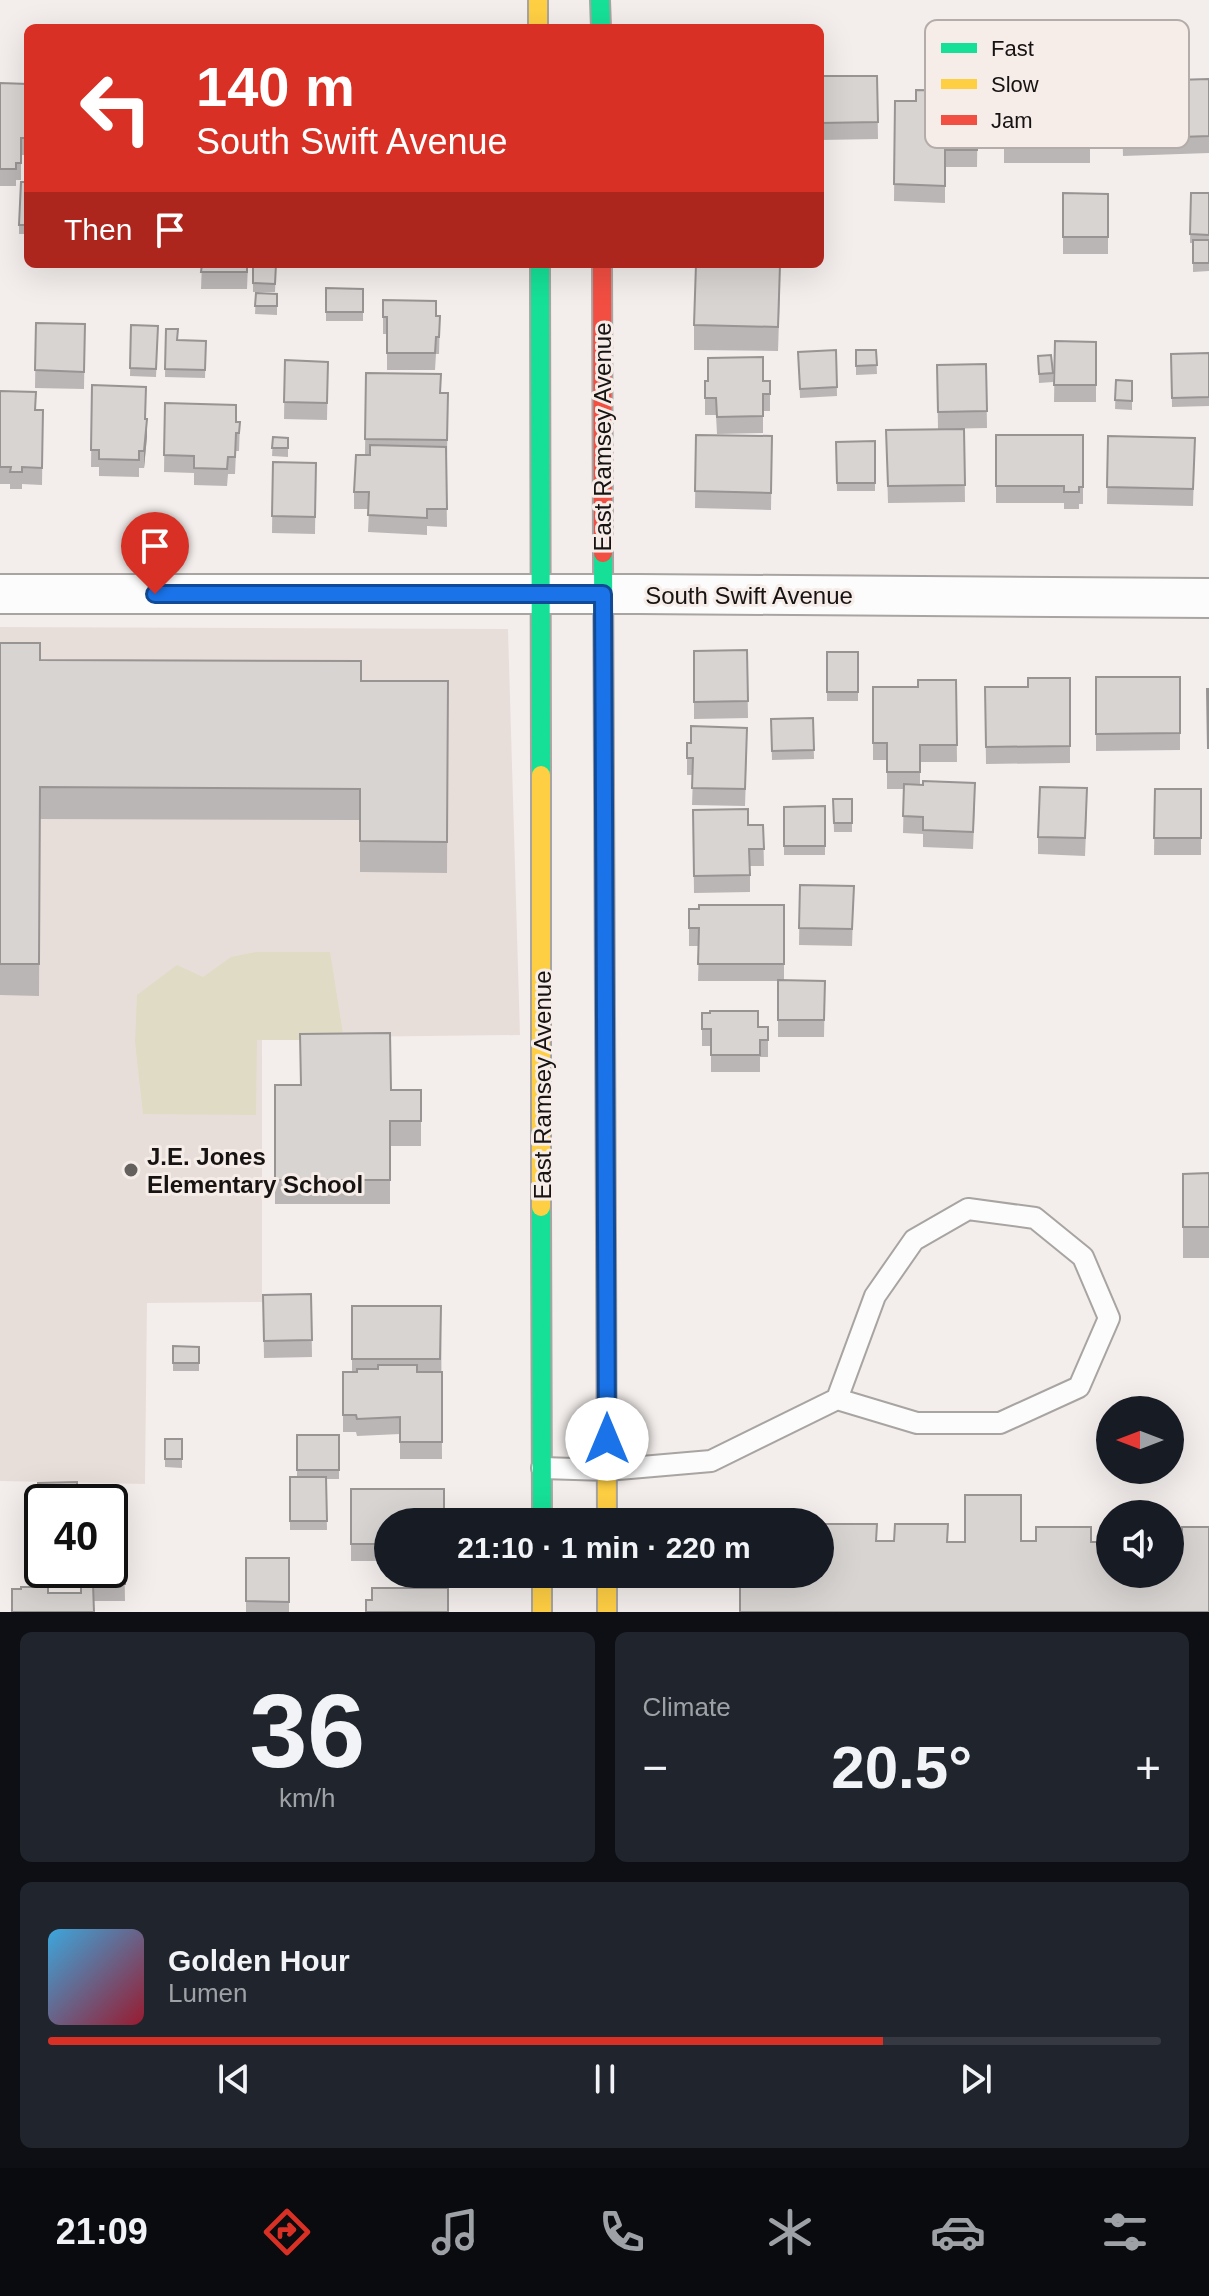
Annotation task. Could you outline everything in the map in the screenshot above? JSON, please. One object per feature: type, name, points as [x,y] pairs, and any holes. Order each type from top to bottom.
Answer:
[{"type":"street","points":[[538,0],[538,24]]},
{"type":"street","points":[[600,0],[601,24]]},
{"type":"street","name":"East Ramsey Avenue","points":[[540,268],[542,1508]]},
{"type":"street","name":"East Ramsey Avenue","points":[[602,268],[607,1508]]},
{"type":"street","name":"South Swift Avenue","points":[[0,594],[1209,598]]},
{"type":"street","points":[[542,1588],[542,1612]]},
{"type":"street","points":[[607,1588],[607,1612]]},
{"type":"lane","points":[[542,1468],[607,1470],[711,1461],[837,1399],[917,1423],[1000,1423],[1079,1387],[1109,1318],[1083,1257],[1035,1218],[968,1209],[941,1224],[914,1240],[875,1296],[837,1399]]},
{"type":"shaded area","name":"J.E. Jones Elementary School","points":[[0,627],[508,629],[520,1035],[262,1038],[262,1302],[147,1303],[145,1484],[0,1481]]},
{"type":"shaded area","points":[[256,952],[330,952],[344,1040],[257,1040],[256,1115],[143,1114],[135,1042],[137,995],[177,965],[203,977],[231,957]]},
{"type":"building","points":[[824,76],[877,76],[878,122],[824,123]]},
{"type":"building","points":[[1209,79],[1209,136],[1189,137],[1189,80]]},
{"type":"building","points":[[0,83],[24,84],[21,163],[16,163],[16,169],[0,169]]},
{"type":"building","points":[[916,90],[925,90],[925,148],[977,148],[945,150],[945,186],[894,184],[895,101],[916,101]]},
{"type":"building","points":[[21,182],[24,182],[24,225],[19,225]]},
{"type":"building","points":[[1063,193],[1108,194],[1108,237],[1063,237]]},
{"type":"building","points":[[1191,193],[1209,193],[1209,235],[1190,234]]},
{"type":"building","points":[[1193,240],[1209,240],[1209,263],[1193,263]]},
{"type":"building","points":[[202,268],[247,268],[247,272],[201,272]]},
{"type":"building","points":[[253,268],[276,268],[275,284],[253,283]]},
{"type":"building","points":[[696,268],[780,268],[778,327],[694,325]]},
{"type":"building","points":[[326,288],[363,289],[363,312],[326,312]]},
{"type":"building","points":[[256,293],[277,294],[277,306],[255,306]]},
{"type":"building","points":[[383,300],[436,301],[436,316],[440,316],[435,353],[387,353],[387,317],[383,317]]},
{"type":"building","points":[[36,323],[85,324],[84,372],[35,370]]},
{"type":"building","points":[[131,325],[158,326],[156,369],[130,368]]},
{"type":"building","points":[[166,329],[178,329],[177,340],[206,341],[205,370],[165,369]]},
{"type":"building","points":[[1055,341],[1096,342],[1096,385],[1054,385]]},
{"type":"building","points":[[836,350],[837,387],[800,389],[798,352]]},
{"type":"building","points":[[856,350],[876,350],[877,365],[856,366]]},
{"type":"building","points":[[1209,353],[1209,397],[1172,398],[1171,354]]},
{"type":"building","points":[[1051,355],[1053,373],[1039,374],[1038,356]]},
{"type":"building","points":[[763,357],[763,381],[770,381],[770,394],[763,394],[763,416],[717,417],[716,398],[705,398],[708,358]]},
{"type":"building","points":[[285,360],[328,362],[327,403],[284,402]]},
{"type":"building","points":[[986,364],[987,411],[938,412],[937,365]]},
{"type":"building","points":[[366,373],[441,374],[440,393],[448,393],[447,440],[365,439]]},
{"type":"building","points":[[1116,380],[1132,381],[1132,401],[1115,400]]},
{"type":"building","points":[[92,385],[146,387],[144,451],[139,451],[139,460],[99,459],[99,450],[91,450]]},
{"type":"building","points":[[0,391],[36,392],[35,410],[43,410],[42,468],[22,467],[22,472],[10,472],[11,467],[0,467]]},
{"type":"building","points":[[165,403],[236,405],[239,433],[236,433],[235,457],[228,457],[227,469],[194,468],[194,456],[164,455]]},
{"type":"building","points":[[964,429],[965,485],[888,486],[886,430]]},
{"type":"building","points":[[696,435],[772,436],[771,493],[695,491]]},
{"type":"building","points":[[996,435],[1083,435],[1083,487],[1079,487],[1079,492],[1064,492],[1064,486],[996,486]]},
{"type":"building","points":[[1108,436],[1195,438],[1193,489],[1107,487]]},
{"type":"building","points":[[273,437],[288,438],[288,448],[272,448]]},
{"type":"building","points":[[875,441],[875,483],[837,483],[836,442]]},
{"type":"building","points":[[370,445],[446,447],[447,509],[427,509],[427,518],[368,515],[369,492],[354,492],[356,455],[370,455]]},
{"type":"building","points":[[273,462],[316,463],[315,517],[272,516]]},
{"type":"building","points":[[0,643],[40,643],[40,660],[361,661],[361,681],[448,681],[447,842],[360,841],[360,789],[40,787],[39,964],[0,964]]},
{"type":"building","points":[[747,650],[748,701],[694,702],[694,651]]},
{"type":"building","points":[[827,652],[858,652],[858,692],[827,692]]},
{"type":"building","points":[[1096,677],[1180,677],[1180,733],[1096,734]]},
{"type":"building","points":[[1028,678],[1070,678],[1070,746],[986,747],[985,687],[1028,687]]},
{"type":"building","points":[[918,680],[956,680],[957,745],[920,745],[920,772],[887,772],[887,743],[873,743],[873,687],[918,687]]},
{"type":"building","points":[[1209,689],[1209,748],[1208,748]]},
{"type":"building","points":[[813,718],[814,750],[772,751],[771,719]]},
{"type":"building","points":[[691,726],[747,728],[745,789],[692,788],[693,758],[687,758]]},
{"type":"building","points":[[923,781],[975,783],[973,832],[923,830],[923,817],[903,816],[904,784],[923,785]]},
{"type":"building","points":[[1040,787],[1087,788],[1085,838],[1038,837]]},
{"type":"building","points":[[1155,789],[1201,789],[1201,838],[1154,838]]},
{"type":"building","points":[[833,799],[852,799],[852,823],[834,823]]},
{"type":"building","points":[[825,806],[825,846],[784,846],[784,807]]},
{"type":"building","points":[[748,809],[748,825],[763,825],[764,849],[749,849],[750,875],[694,876],[693,810]]},
{"type":"building","points":[[800,885],[854,886],[852,929],[799,928]]},
{"type":"building","points":[[699,905],[784,905],[784,964],[698,964],[699,928],[689,928],[689,909],[699,909]]},
{"type":"building","points":[[778,980],[825,981],[824,1020],[778,1020]]},
{"type":"building","points":[[758,1011],[758,1027],[768,1027],[768,1040],[760,1040],[760,1055],[711,1055],[711,1029],[702,1029],[702,1013]]},
{"type":"building","points":[[390,1033],[391,1090],[421,1090],[421,1121],[390,1121],[390,1180],[275,1180],[275,1085],[301,1085],[300,1034]]},
{"type":"building","points":[[1209,1173],[1209,1227],[1183,1227],[1183,1174]]},
{"type":"building","points":[[311,1294],[312,1340],[264,1341],[263,1295]]},
{"type":"building","points":[[352,1306],[441,1306],[440,1359],[352,1359]]},
{"type":"building","points":[[173,1346],[199,1347],[199,1363],[173,1363]]},
{"type":"building","points":[[378,1365],[417,1365],[417,1372],[442,1372],[442,1442],[400,1442],[400,1417],[357,1419],[356,1415],[343,1415],[343,1372],[378,1369]]},
{"type":"building","points":[[297,1435],[339,1435],[339,1470],[297,1470]]},
{"type":"building","points":[[165,1439],[182,1439],[182,1459],[165,1459]]},
{"type":"building","points":[[290,1477],[326,1477],[327,1521],[290,1521]]},
{"type":"building","points":[[77,1482],[77,1484],[38,1484]]},
{"type":"building","points":[[351,1489],[444,1489],[444,1508],[374,1508],[374,1544],[351,1544]]},
{"type":"building","points":[[965,1495],[1021,1495],[1021,1541],[1036,1541],[1036,1527],[1091,1527],[1091,1542],[1096,1542],[1096,1588],[1184,1588],[1184,1527],[1209,1527],[1209,1612],[740,1612],[740,1588],[834,1588],[834,1524],[877,1524],[876,1541],[894,1541],[895,1524],[948,1524],[947,1542],[965,1542]]},
{"type":"building","points":[[246,1558],[289,1558],[289,1602],[246,1601]]},
{"type":"building","points":[[48,1588],[48,1593],[81,1593],[81,1588],[93,1588],[94,1612],[12,1612],[12,1589]]},
{"type":"building","points":[[372,1588],[448,1588],[448,1612],[366,1612],[366,1600],[372,1600]]},
{"type":"traffic: fast","points":[[600,0],[601,24]]},
{"type":"traffic: fast","points":[[540,268],[541,775]]},
{"type":"traffic: fast","points":[[603,553],[606,1242]]},
{"type":"traffic: fast","points":[[541,1207],[542,1508]]},
{"type":"traffic: slow","points":[[538,0],[538,24]]},
{"type":"traffic: slow","points":[[541,775],[541,1207]]},
{"type":"traffic: slow","points":[[606,1242],[607,1508]]},
{"type":"traffic: slow","points":[[542,1588],[542,1612]]},
{"type":"traffic: slow","points":[[607,1588],[607,1612]]},
{"type":"traffic: jam","points":[[602,268],[603,553]]},
{"type":"place","name":"J.E. Jones Elementary School","points":[[131,1170]]},
{"type":"route","points":[[155,594],[603,594],[607,1439]]}]
